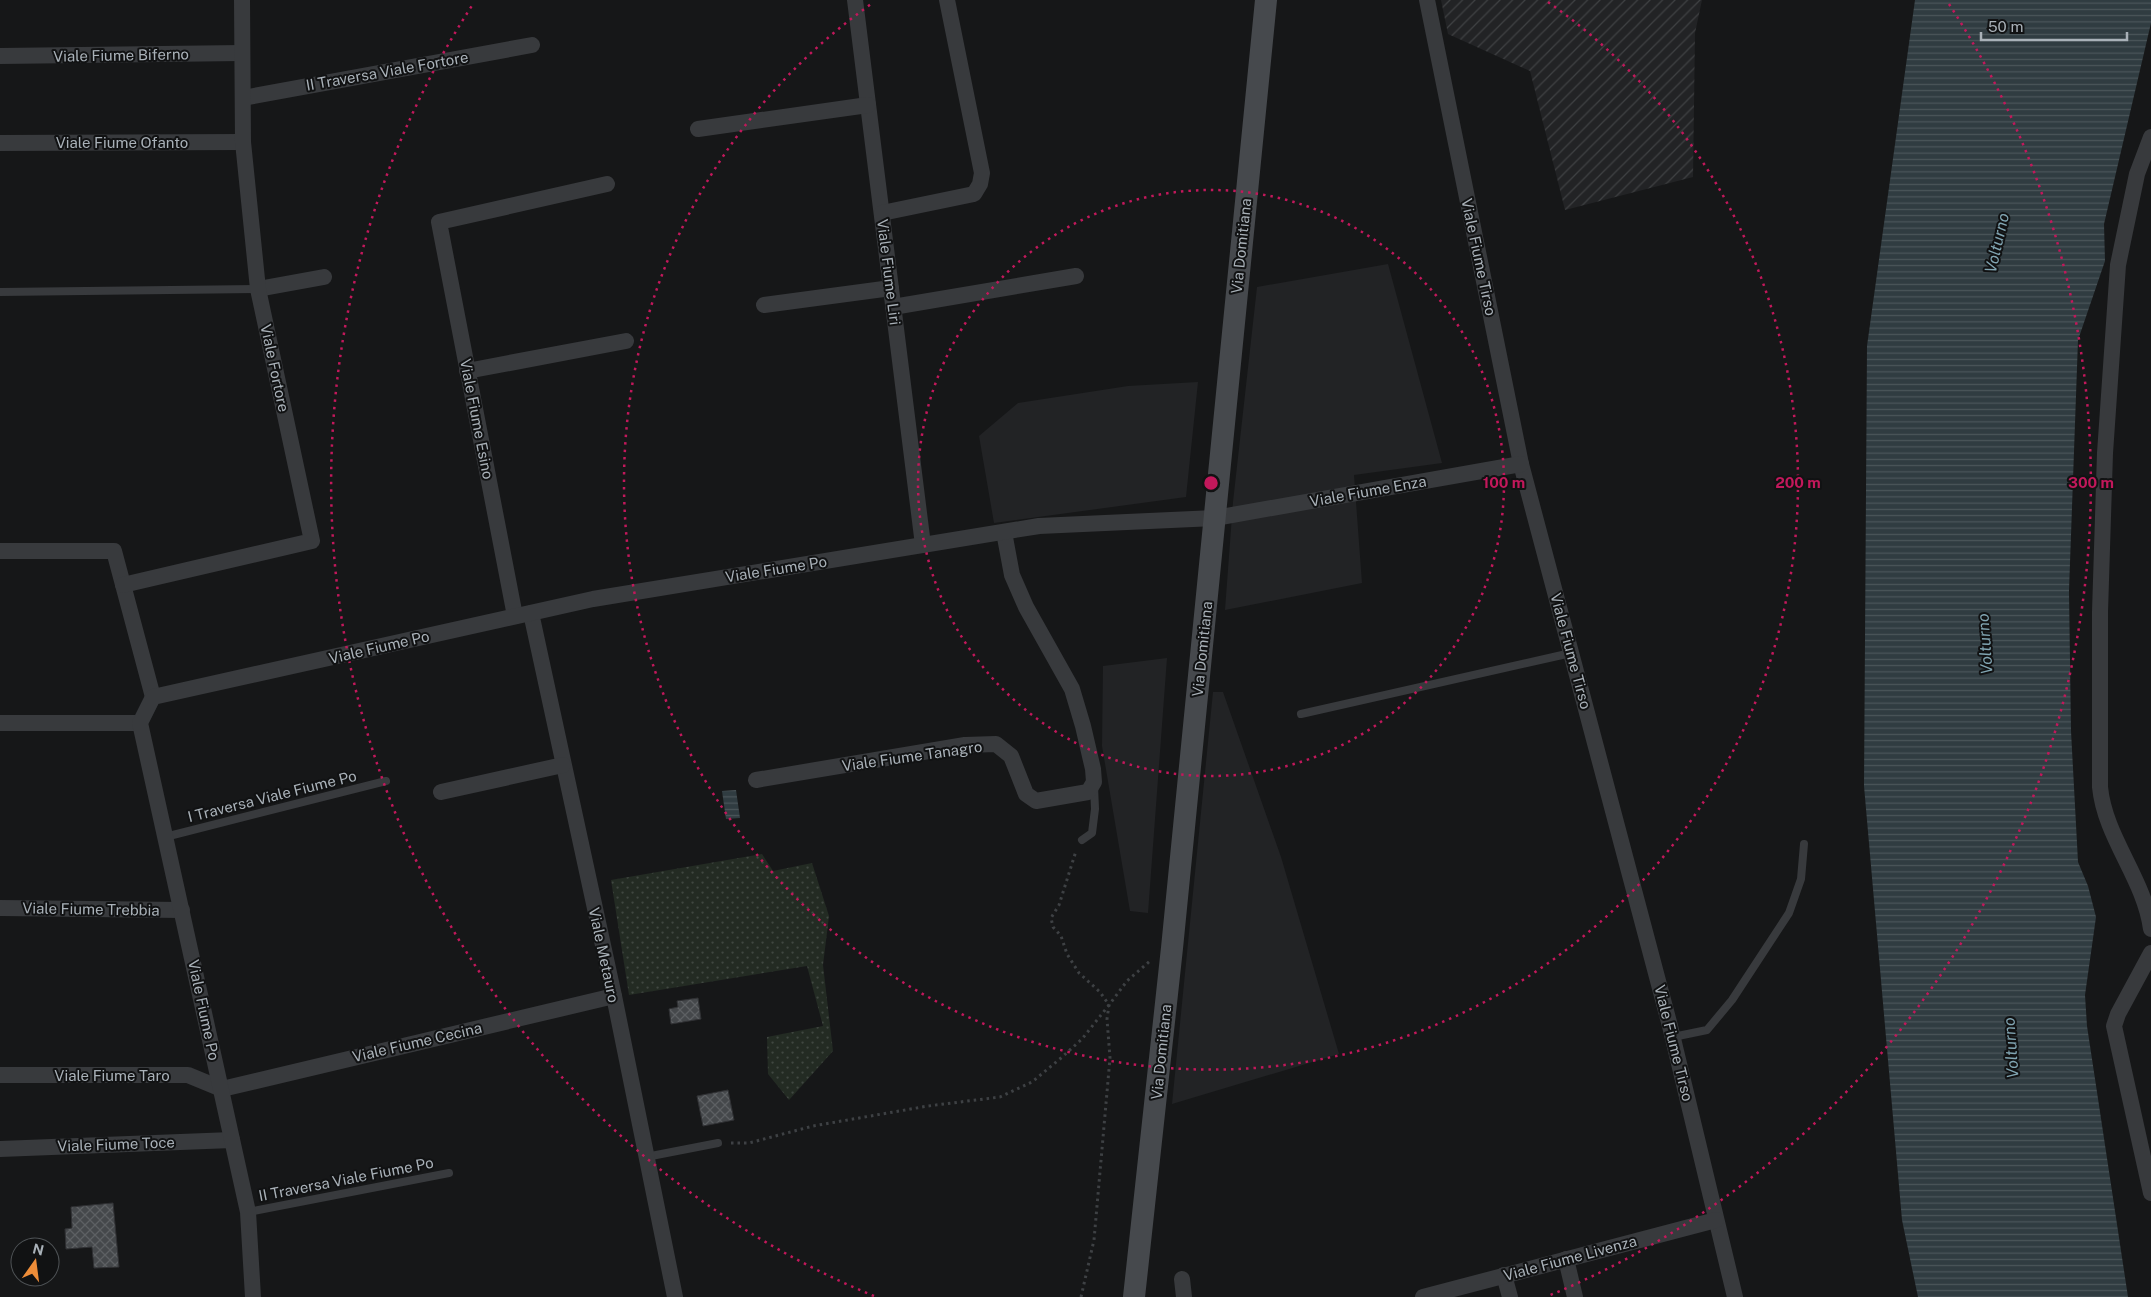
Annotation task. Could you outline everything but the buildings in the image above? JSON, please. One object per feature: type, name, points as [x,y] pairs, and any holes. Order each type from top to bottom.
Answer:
[{"type":"street","name":"Viale Fortore","points":[[123,585],[312,540],[258,289],[243,142],[242,0]]},
{"type":"street","name":"Viale Fiume Liri","points":[[855,0],[923,545]]},
{"type":"street","points":[[882,214],[974,194],[980,184],[982,173],[947,0]]},
{"type":"street","name":"Via Domitiana","points":[[1134,1297],[1172,948],[1266,0]]},
{"type":"street","name":"Viale Fiume Tirso","points":[[1427,0],[1521,464],[1673,1038],[1736,1297]]},
{"type":"street","name":"II Traversa Viale Fortore","points":[[243,98],[532,45]]},
{"type":"street","name":"Viale Fiume Biferno","points":[[0,56],[242,53]]},
{"type":"street","points":[[698,130],[868,105]]},
{"type":"street","points":[[2151,137],[2137,174],[2118,265],[2105,453],[2100,621],[2100,787],[2102,806],[2121,851],[2139,884],[2149,915],[2151,929]]},
{"type":"street","name":"Viale Fiume Ofanto","points":[[0,143],[243,142]]},
{"type":"street","name":"Viale Fiume Esino","points":[[515,616],[439,222],[607,184]]},
{"type":"street","points":[[893,307],[1076,276]]},
{"type":"street","points":[[258,289],[324,277]]},
{"type":"street","points":[[764,305],[891,288]]},
{"type":"street","points":[[467,371],[626,341]]},
{"type":"street","name":"Viale Fiume Enza","points":[[1214,518],[1521,464]]},
{"type":"street","name":"Viale Fiume Po","points":[[153,697],[593,599],[1039,526],[1214,518]]},
{"type":"street","points":[[1004,532],[1012,576],[1026,607],[1072,689],[1085,734],[1094,782]]},
{"type":"street","points":[[0,551],[114,551],[153,697],[140,723],[0,723]]},
{"type":"street","name":"Viale Metauro","points":[[531,613],[614,996],[676,1297]]},
{"type":"street","name":"Viale Fiume Po","points":[[140,723],[248,1212],[253,1297]]},
{"type":"street","name":"Viale Fiume Tanagro","points":[[756,780],[965,745],[996,744],[1011,756],[1026,794],[1036,800],[1088,792],[1094,782]]},
{"type":"street","points":[[441,792],[563,765]]},
{"type":"street","name":"Viale Fiume Trebbia","points":[[0,908],[182,910]]},
{"type":"street","points":[[2151,953],[2118,1014],[2114,1026],[2151,1193]]},
{"type":"street","name":"Viale Fiume Cecina","points":[[222,1089],[614,996]]},
{"type":"street","name":"Viale Fiume Taro","points":[[0,1075],[188,1075],[222,1089]]},
{"type":"street","name":"Viale Fiume Toce","points":[[0,1148],[232,1140]]},
{"type":"street","name":"Viale Fiume Livenza","points":[[1423,1297],[1716,1220]]},
{"type":"street","points":[[1566,1259],[1575,1297]]},
{"type":"street","points":[[1504,1275],[1510,1297]]},
{"type":"street","points":[[1182,1279],[1184,1297]]},
{"type":"lane","points":[[0,292],[258,289]]},
{"type":"lane","points":[[1301,714],[1571,653]]},
{"type":"lane","name":"I Traversa Viale Fiume Po","points":[[165,837],[386,781]]},
{"type":"lane","points":[[1082,840],[1092,834],[1096,809],[1094,782]]},
{"type":"lane","points":[[1673,1038],[1707,1030],[1732,1000],[1789,913],[1801,879],[1804,844]]},
{"type":"lane","points":[[646,1157],[718,1143]]},
{"type":"lane","name":"II Traversa Viale Fiume Po","points":[[248,1212],[449,1173]]},
{"type":"path","points":[[1081,1297],[1094,1240],[1110,1058],[1107,1018],[1109,1005],[1100,992],[1079,973],[1067,954],[1061,936],[1053,926],[1051,918],[1058,905],[1076,849],[1082,840]]},
{"type":"path","points":[[718,1143],[749,1143],[812,1126],[928,1106],[1000,1097],[1032,1082],[1061,1058],[1082,1039],[1127,981],[1146,963],[1172,948]]},
{"type":"shaded area","points":[[1441,0],[1702,0],[1695,33],[1693,177],[1565,210],[1530,71],[1448,34]]},
{"type":"shaded area","points":[[1388,264],[1442,463],[1354,475],[1362,583],[1225,610],[1233,502],[1257,287]]},
{"type":"shaded area","points":[[1198,382],[1186,497],[994,523],[979,436],[1018,403],[1128,386]]},
{"type":"shaded area","points":[[1167,658],[1148,913],[1130,911],[1102,746],[1103,666]]},
{"type":"shaded area","points":[[1213,692],[1223,692],[1281,857],[1339,1054],[1172,1104]]},
{"type":"shaded area","points":[[762,854],[773,871],[812,863],[829,916],[823,965],[833,1051],[789,1100],[768,1074],[767,1037],[823,1026],[807,966],[629,995],[611,880]]},
{"type":"water","name":"Volturno","points":[[1915,0],[2151,0],[2151,23],[2104,224],[2105,261],[2078,340],[2069,591],[2071,731],[2078,862],[2088,886],[2096,917],[2085,995],[2087,1026],[2128,1297],[1918,1297],[1902,1220],[1864,786],[1867,346]]},
{"type":"water","points":[[736,790],[740,818],[726,819],[722,791]]}]
